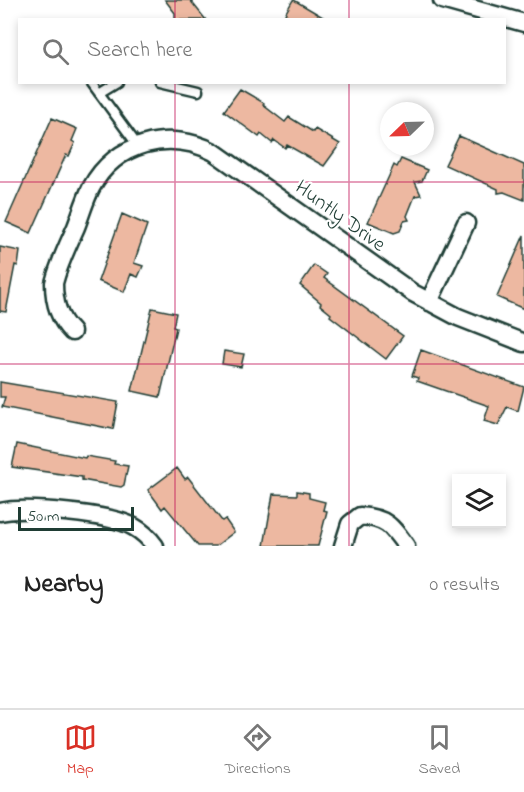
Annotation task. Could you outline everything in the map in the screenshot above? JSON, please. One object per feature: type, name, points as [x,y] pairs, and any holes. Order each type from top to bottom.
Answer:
[{"type":"street","points":[[442,0],[524,23]]},
{"type":"street","name":"Huntly Drive","points":[[135,147],[170,140],[200,145],[214,152],[383,273],[429,302],[458,317],[524,343]]},
{"type":"street","points":[[72,332],[59,313],[54,298],[58,270],[92,187],[108,165],[135,147]]},
{"type":"street","points":[[429,302],[466,223]]},
{"type":"street","points":[[0,512],[48,510],[123,523],[148,536],[155,546]]},
{"type":"street","points":[[343,546],[350,524],[360,516],[380,518],[393,528],[406,546]]},
{"type":"lane","points":[[92,84],[135,147]]},
{"type":"lane","points":[[99,93],[114,84]]},
{"type":"lane","points":[[168,84],[198,91]]},
{"type":"building","points":[[165,0],[190,0],[204,18],[175,18],[175,13]]},
{"type":"building","points":[[294,0],[325,18],[292,18],[285,14]]},
{"type":"building","points":[[240,89],[264,103],[263,105],[285,122],[289,117],[313,132],[315,129],[340,144],[324,166],[287,145],[285,148],[274,140],[272,143],[261,134],[259,137],[224,111]]},
{"type":"building","points":[[52,118],[77,129],[72,141],[75,143],[69,156],[66,155],[31,233],[6,222]]},
{"type":"building","points":[[459,136],[524,165],[524,200],[504,192],[498,193],[498,189],[445,165]]},
{"type":"building","points":[[401,159],[427,170],[422,181],[415,182],[421,195],[415,196],[407,216],[409,220],[404,221],[400,231],[394,233],[368,222],[394,165],[397,167]]},
{"type":"building","points":[[122,214],[147,225],[134,263],[143,266],[138,277],[131,274],[124,292],[98,281]]},
{"type":"building","points":[[524,235],[524,309],[497,297]]},
{"type":"building","points":[[0,247],[20,251],[6,312],[0,311]]},
{"type":"building","points":[[314,265],[327,274],[324,278],[403,336],[386,359],[330,316],[331,314],[320,305],[321,303],[300,285]]},
{"type":"building","points":[[152,308],[176,313],[173,327],[176,328],[160,397],[132,391]]},
{"type":"building","points":[[421,350],[524,387],[518,411],[507,407],[498,425],[484,421],[489,406],[417,381],[418,378],[412,376]]},
{"type":"building","points":[[224,351],[244,354],[241,367],[222,364]]},
{"type":"building","points":[[0,382],[118,402],[113,429],[2,407],[5,397],[0,397]]},
{"type":"building","points":[[17,444],[85,458],[86,456],[115,461],[114,464],[128,466],[124,485],[121,487],[82,480],[82,477],[12,467]]},
{"type":"building","points":[[177,468],[185,479],[188,477],[222,521],[225,519],[234,532],[216,546],[198,546],[165,506],[162,509],[148,490]]},
{"type":"building","points":[[297,491],[309,493],[309,498],[325,502],[323,510],[327,511],[318,546],[264,546],[273,494],[297,495]]}]
